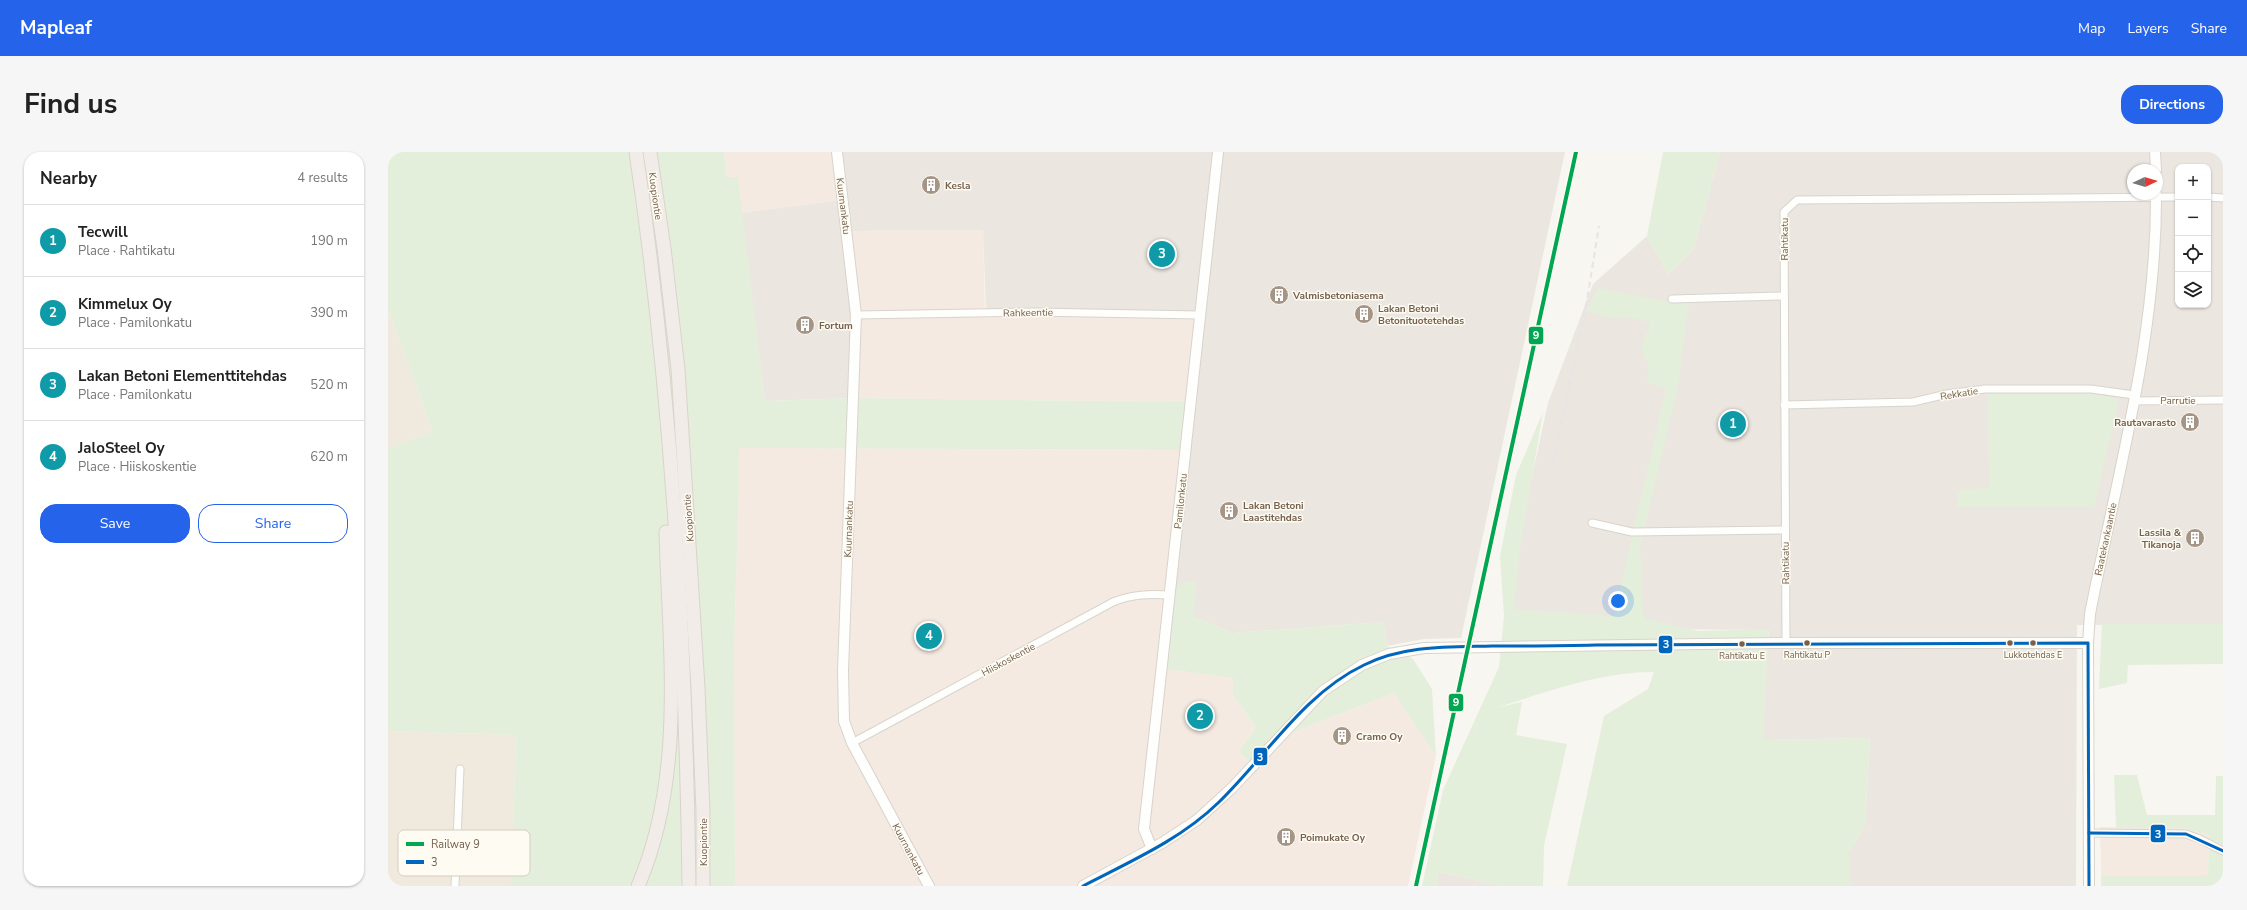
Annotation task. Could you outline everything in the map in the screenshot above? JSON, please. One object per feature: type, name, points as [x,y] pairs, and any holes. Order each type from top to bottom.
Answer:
[{"type":"highway","name":"Kuopiontie","points":[[636,152],[650,250],[663,371],[683,686],[689,886]]},
{"type":"highway","name":"Kuopiontie","points":[[650,152],[664,248],[678,369],[691,566],[703,810],[703,886]]},
{"type":"highway","points":[[638,886],[656,829],[666,779],[670,745],[672,714],[666,520],[671,484]]},
{"type":"highway","points":[[703,810],[707,886]]},
{"type":"street","name":"Kuurnankatu","points":[[837,152],[856,315],[843,678],[844,721],[852,744],[929,886]]},
{"type":"street","name":"Pamilonkatu","points":[[1152,849],[1144,829],[1218,152]]},
{"type":"street","points":[[2155,152],[2156,164]]},
{"type":"street","name":"Rahtikatu","points":[[1786,643],[1784,530],[1784,212],[1796,200],[2127,196]]},
{"type":"street","name":"Rahtikatu","points":[[2163,196],[2175,197]]},
{"type":"street","points":[[2211,198],[2223,198]]},
{"type":"street","name":"Raatekankaantie","points":[[2089,886],[2088,643],[2090,614],[2134,398],[2146,330],[2154,256],[2156,200]]},
{"type":"street","points":[[1672,299],[1784,296]]},
{"type":"street","name":"Rahkeentie","points":[[856,315],[1034,312],[1199,315]]},
{"type":"street","name":"Rekkatie","points":[[1784,405],[1913,402],[1947,394],[1985,388],[2091,389],[2134,398]]},
{"type":"street","name":"Parrutie","points":[[2134,398],[2223,400]]},
{"type":"street","points":[[1592,523],[1632,532],[1784,530]]},
{"type":"street","name":"Hiiskoskentie","points":[[852,744],[1113,602],[1145,593],[1170,595]]},
{"type":"street","points":[[1083,886],[1152,849],[1189,826],[1215,805],[1323,692],[1362,665],[1389,654],[1431,648],[1786,643],[2088,643]]},
{"type":"street","points":[[457,830],[460,769]]},
{"type":"street","points":[[2089,833],[2186,834],[2200,839],[2223,851]]},
{"type":"street","points":[[455,876],[455,886]]},
{"type":"shaded area","points":[[724,152],[837,152],[841,200],[741,213],[738,177],[726,177]]},
{"type":"shaded area","points":[[837,152],[1565,152],[1461,638],[1424,639],[1387,646],[1383,622],[1232,633],[1194,617],[1166,598],[1195,312],[986,312],[983,230],[849,231],[855,398],[765,401],[741,213],[841,200]]},
{"type":"shaded area","points":[[1720,152],[2223,152],[2223,624],[2077,625],[2076,886],[1849,886],[1849,853],[1865,825],[1870,738],[1762,740],[1769,630],[1512,628],[1515,554],[1548,403],[1593,284],[1647,236],[1668,274],[1694,248]]},
{"type":"shaded area","points":[[983,230],[985,312],[1195,311],[1186,402],[855,398],[849,231]]},
{"type":"shaded area","points":[[388,309],[433,432],[388,449]]},
{"type":"shaded area","points":[[740,448],[1182,450],[1158,668],[1233,678],[1233,695],[1256,727],[1239,752],[1249,761],[1268,742],[1394,693],[1436,756],[1408,886],[735,886],[734,650]]},
{"type":"shaded area","points":[[388,731],[516,735],[513,830],[398,830],[398,876],[511,876],[511,886],[388,886]]},
{"type":"shaded area","points":[[2100,827],[2183,828],[2209,835],[2208,875],[2101,876]]},
{"type":"shaded area","points":[[1439,872],[1502,886],[1436,886]]},
{"type":"green space","points":[[388,152],[724,152],[726,177],[738,177],[765,401],[855,398],[1186,402],[1182,450],[740,448],[734,650],[735,886],[511,886],[511,876],[530,876],[530,830],[513,830],[516,735],[388,731],[388,449],[433,432],[388,309]]},
{"type":"green space","points":[[1663,152],[1720,152],[1694,248],[1668,274],[1647,236]]},
{"type":"green space","points":[[1598,288],[1663,301],[1689,303],[1677,391],[1640,547],[1643,618],[1698,631],[1769,629],[1763,740],[1870,738],[1865,825],[1849,853],[1849,886],[1567,886],[1604,716],[1648,689],[1654,672],[1614,675],[1595,679],[1556,689],[1499,707],[1522,702],[1516,735],[1567,744],[1544,846],[1543,886],[1502,886],[1439,872],[1436,886],[1422,886],[1443,790],[1499,667],[1504,616],[1500,556],[1516,475],[1543,412],[1519,556],[1514,609],[1614,616],[1666,389],[1647,382],[1649,368],[1641,347],[1651,323],[1638,319],[1608,317],[1586,311]]},
{"type":"green space","points":[[1988,393],[2091,393],[2119,399],[2094,507],[1957,507],[1957,490],[1989,488]]},
{"type":"green space","points":[[1184,581],[1196,582],[1194,617],[1232,633],[1383,622],[1387,646],[1413,659],[1432,689],[1436,756],[1394,693],[1268,742],[1249,761],[1239,752],[1256,727],[1233,695],[1233,678],[1158,668],[1166,598]]},
{"type":"green space","points":[[2102,624],[2223,624],[2223,664],[2128,665],[2127,683],[2099,689]]},
{"type":"green space","points":[[2114,775],[2137,775],[2147,815],[2215,815],[2216,776],[2223,776],[2223,886],[2101,886],[2101,876],[2208,875],[2209,835],[2183,828],[2116,828]]},
{"type":"railway","points":[[1553,464],[1587,300],[1599,226]]},
{"type":"rail line","name":"9","points":[[1416,886],[1576,152]]},
{"type":"transit line","name":"3","points":[[1083,886],[1154,849],[1171,839],[1203,816],[1218,803],[1286,728],[1322,692],[1342,677],[1379,658],[1410,650],[1443,647],[1780,643],[2088,643],[2089,886]]},
{"type":"transit line","name":"3","points":[[2089,833],[2186,834],[2223,851]]},
{"type":"place","name":"Kesla","points":[[931,185]]},
{"type":"place","name":"Lakan Betoni Elementtitehdas","points":[[1162,254]]},
{"type":"place","name":"Valmisbetoniasema","points":[[1279,295]]},
{"type":"place","name":"Lakan Betoni Betonituotetehdas","points":[[1364,314]]},
{"type":"place","name":"Fortum","points":[[805,325]]},
{"type":"place","name":"Rautavarasto","points":[[2190,422]]},
{"type":"place","name":"Tecwill","points":[[1733,424]]},
{"type":"place","name":"Lakan Betoni Laastitehdas","points":[[1229,511]]},
{"type":"place","name":"Lassila & Tikanoja","points":[[2195,538]]},
{"type":"place","name":"JaloSteel Oy","points":[[929,636]]},
{"type":"place","name":"Rahtikatu P","points":[[1807,643]]},
{"type":"place","name":"Lukkotehdas E","points":[[2033,643]]},
{"type":"place","name":"Rahtikatu E","points":[[1742,644]]},
{"type":"place","name":"Kimmelux Oy","points":[[1200,716]]},
{"type":"place","name":"Cramo Oy","points":[[1342,736]]},
{"type":"place","name":"Poimukate Oy","points":[[1286,837]]}]
